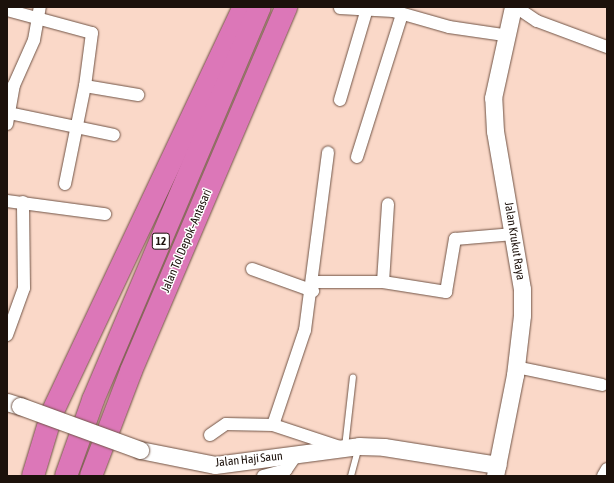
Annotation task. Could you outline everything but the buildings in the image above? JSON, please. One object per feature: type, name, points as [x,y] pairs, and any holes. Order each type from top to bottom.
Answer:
[{"type":"highway","points":[[33,476],[52,413],[244,7]]},
{"type":"highway","name":"Jalan Tol Depok–Antasari","points":[[66,476],[94,400],[260,7]]},
{"type":"highway","name":"Jalan Tol Depok–Antasari","points":[[95,470],[286,7]]},
{"type":"street","name":"Jalan Krukut Raya","points":[[497,471],[516,367],[522,289],[514,234],[495,131],[493,98],[504,35],[514,7]]},
{"type":"street","points":[[514,7],[537,21],[607,47]]},
{"type":"street","points":[[340,8],[367,9],[402,14],[449,27],[504,35]]},
{"type":"street","points":[[340,100],[367,9]]},
{"type":"street","points":[[7,10],[38,12],[92,33],[85,86],[65,184]]},
{"type":"street","points":[[38,12],[34,40],[15,81],[8,118],[114,135]]},
{"type":"street","points":[[357,158],[402,14]]},
{"type":"street","points":[[85,86],[138,95]]},
{"type":"street","points":[[272,425],[305,330],[313,287],[328,152]]},
{"type":"street","points":[[7,201],[105,214]]},
{"type":"street","points":[[7,335],[24,288],[23,202]]},
{"type":"street","points":[[383,282],[388,204]]},
{"type":"street","points":[[252,269],[313,287],[383,282],[446,292],[454,240],[514,234]]},
{"type":"street","points":[[516,367],[602,385]]},
{"type":"street","name":"Jalan Haji Saun","points":[[13,404],[140,450],[215,465],[352,447],[384,447],[497,471]]},
{"type":"street","points":[[210,435],[226,424],[272,425],[352,447]]},
{"type":"street","points":[[263,476],[286,470],[296,455]]},
{"type":"street","points":[[603,476],[607,468]]},
{"type":"lane","points":[[351,476],[353,377]]}]
